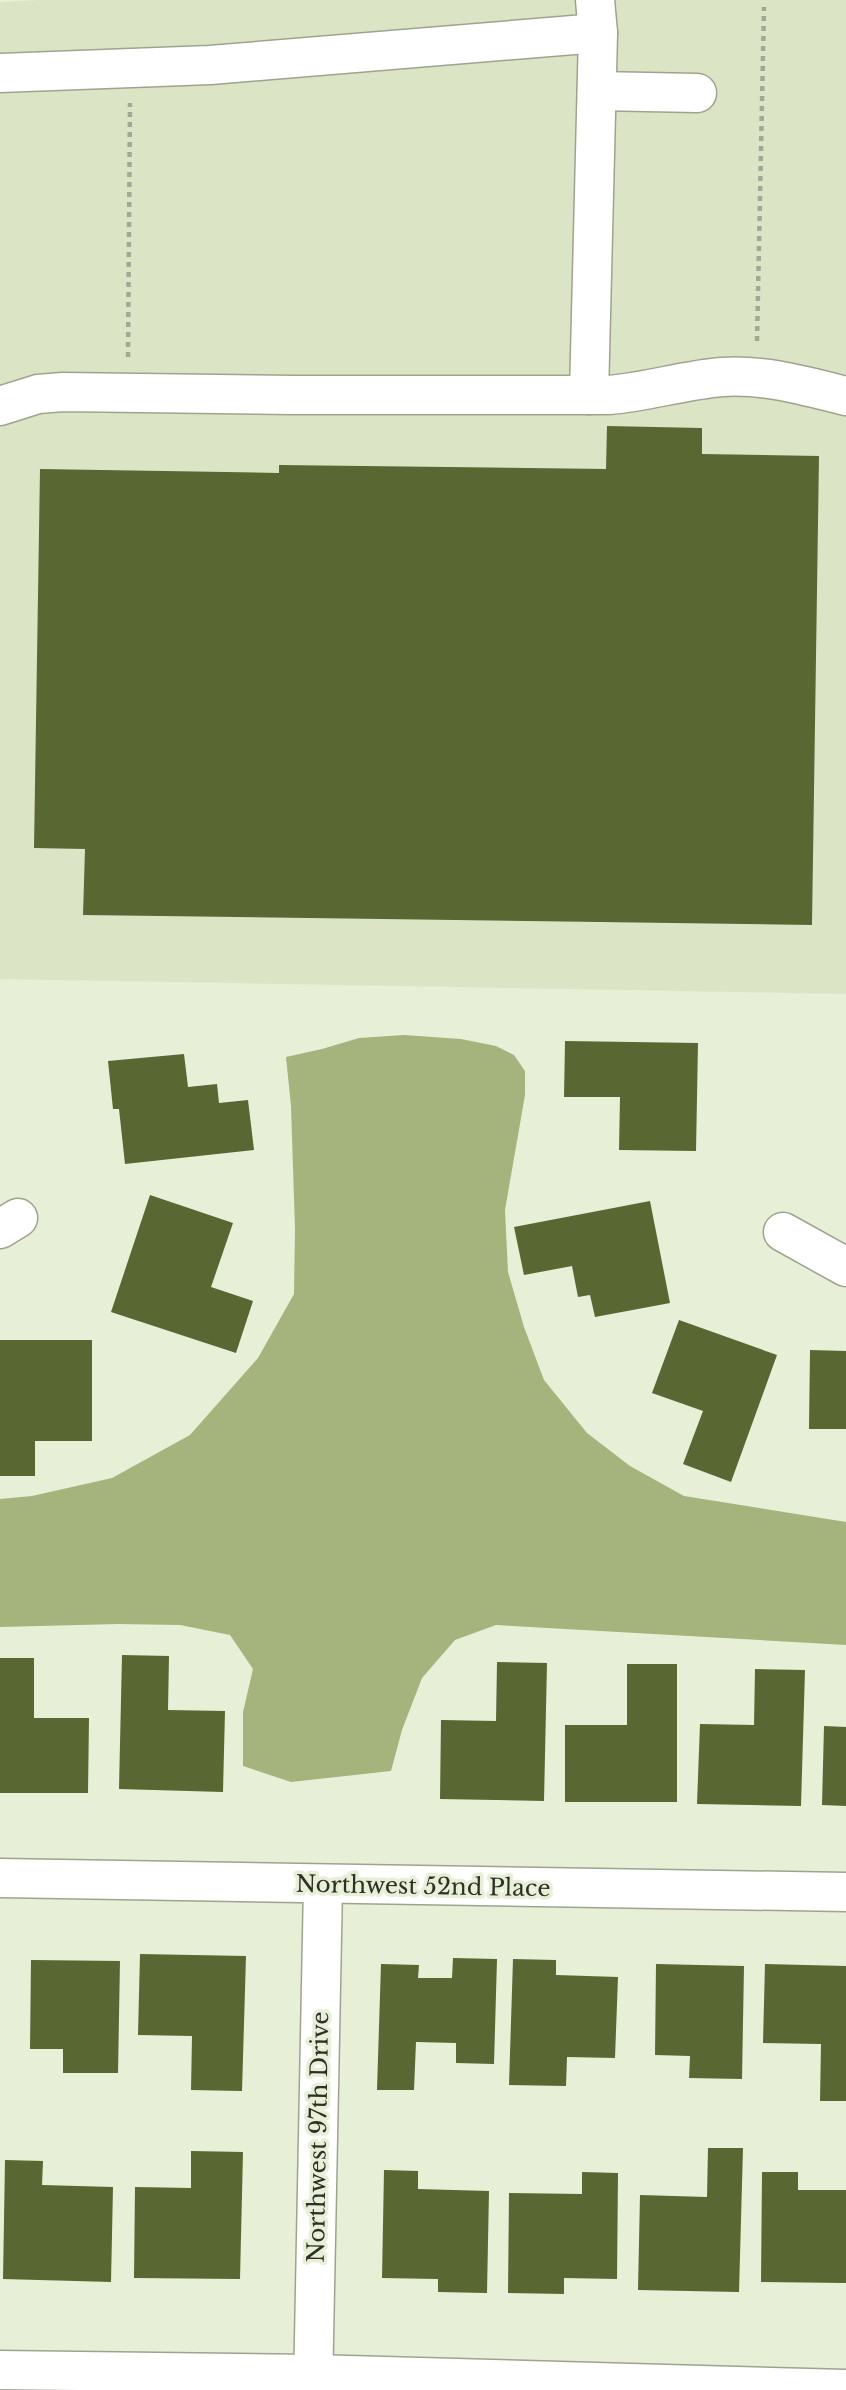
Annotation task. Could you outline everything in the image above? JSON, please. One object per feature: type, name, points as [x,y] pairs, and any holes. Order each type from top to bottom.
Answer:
[{"type":"street","points":[[0,73],[210,65],[596,16],[597,91],[589,396]]},
{"type":"street","points":[[597,91],[697,93]]},
{"type":"street","points":[[0,406],[38,394],[63,392],[589,396],[639,393],[679,383],[722,377],[756,377],[846,396]]},
{"type":"street","points":[[783,1232],[846,1268]]},
{"type":"street","name":"Northwest 52nd Place","points":[[0,1878],[846,1892]]},
{"type":"street","name":"Northwest 97th Drive","points":[[313,2382],[323,1885]]},
{"type":"street","points":[[0,2370],[313,2382],[826,2389]]},
{"type":"path","points":[[756,377],[764,7]]},
{"type":"path","points":[[128,393],[130,68]]},
{"type":"shaded area","points":[[846,0],[846,994],[0,979],[0,2]]},
{"type":"shaded area","points":[[404,1035],[461,1039],[496,1046],[514,1055],[525,1071],[525,1095],[505,1210],[508,1272],[524,1327],[544,1380],[587,1433],[630,1466],[684,1496],[846,1522],[846,1645],[496,1625],[455,1640],[422,1678],[402,1730],[391,1771],[291,1782],[243,1766],[243,1712],[253,1669],[230,1635],[180,1625],[0,1627],[0,1499],[32,1496],[112,1478],[190,1435],[258,1358],[294,1294],[291,1106],[286,1057],[359,1038]]},
{"type":"building","points":[[607,426],[702,428],[702,454],[819,456],[812,925],[83,915],[85,849],[34,848],[40,469],[279,473],[279,465],[606,469]]},
{"type":"building","points":[[565,1041],[698,1043],[696,1151],[619,1150],[620,1097],[564,1097]]},
{"type":"building","points":[[184,1054],[188,1087],[217,1084],[219,1103],[248,1100],[254,1150],[125,1164],[119,1109],[113,1109],[108,1061]]},
{"type":"building","points":[[150,1195],[233,1223],[211,1287],[253,1301],[236,1353],[111,1312]]},
{"type":"building","points":[[650,1201],[670,1303],[595,1317],[590,1295],[578,1297],[572,1266],[524,1275],[514,1227]]},
{"type":"building","points":[[679,1320],[777,1355],[731,1482],[683,1464],[703,1411],[652,1393]]},
{"type":"building","points":[[0,1340],[92,1340],[92,1441],[35,1441],[35,1476],[0,1476]]},
{"type":"building","points":[[810,1350],[846,1351],[846,1429],[809,1429]]},
{"type":"building","points":[[122,1655],[169,1656],[168,1710],[225,1711],[223,1792],[119,1789]]},
{"type":"building","points":[[0,1658],[34,1658],[34,1718],[89,1718],[88,1793],[0,1793]]},
{"type":"building","points":[[497,1662],[547,1663],[544,1801],[440,1799],[441,1720],[496,1721]]},
{"type":"building","points":[[627,1664],[677,1664],[677,1802],[565,1802],[565,1725],[627,1725]]},
{"type":"building","points":[[755,1669],[805,1670],[801,1806],[697,1804],[700,1724],[754,1725]]},
{"type":"building","points":[[824,1726],[846,1727],[846,1806],[822,1805]]},
{"type":"building","points":[[140,1954],[246,1956],[242,2091],[191,2090],[192,2036],[138,2035]]},
{"type":"building","points":[[453,1958],[497,1959],[494,2064],[456,2063],[456,2043],[416,2042],[414,2090],[377,2090],[381,1964],[419,1965],[418,1978],[452,1978]]},
{"type":"building","points":[[513,1959],[556,1960],[556,1975],[618,1977],[615,2058],[567,2057],[566,2086],[509,2085]]},
{"type":"building","points":[[31,1960],[120,1961],[118,2073],[63,2073],[63,2049],[30,2049]]},
{"type":"building","points":[[656,1964],[744,1966],[742,2079],[689,2078],[690,2056],[655,2055]]},
{"type":"building","points":[[765,1964],[846,1966],[846,2101],[820,2101],[821,2044],[763,2043]]},
{"type":"building","points":[[708,2148],[743,2148],[739,2292],[638,2290],[640,2195],[707,2197]]},
{"type":"building","points":[[191,2151],[243,2152],[240,2279],[134,2278],[135,2187],[191,2188]]},
{"type":"building","points":[[5,2160],[43,2161],[42,2185],[113,2187],[111,2282],[3,2279]]},
{"type":"building","points":[[384,2170],[418,2171],[418,2189],[489,2191],[487,2293],[438,2292],[438,2279],[382,2278]]},
{"type":"building","points":[[582,2172],[618,2173],[617,2279],[564,2278],[564,2294],[508,2293],[509,2193],[582,2194]]},
{"type":"building","points":[[762,2172],[798,2172],[798,2190],[846,2190],[846,2283],[761,2282]]}]
